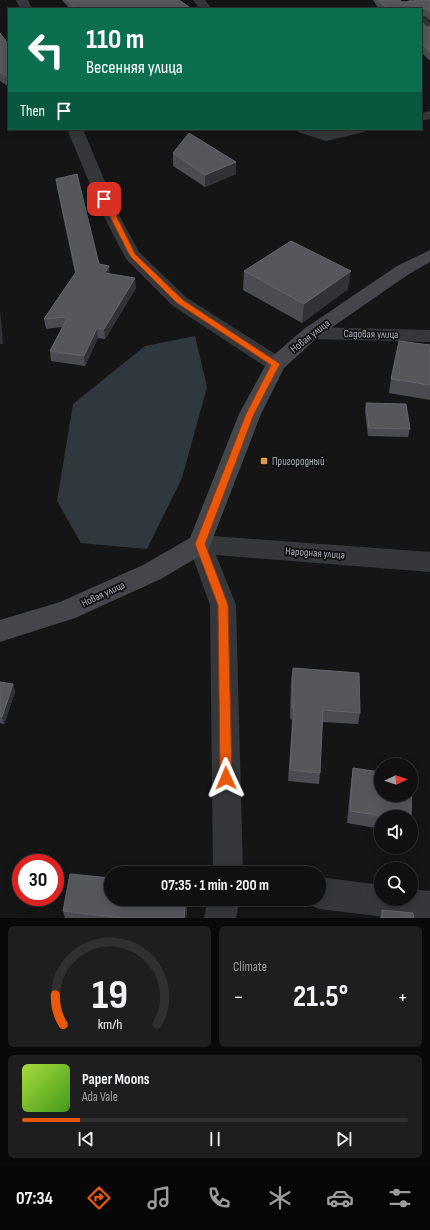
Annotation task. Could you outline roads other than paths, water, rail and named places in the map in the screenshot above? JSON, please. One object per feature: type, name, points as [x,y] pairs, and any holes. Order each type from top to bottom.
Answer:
[{"type":"street","points":[[199,0],[205,8]]},
{"type":"street","points":[[422,22],[430,30]]},
{"type":"street","points":[[75,130],[110,213],[132,255],[180,302],[276,364]]},
{"type":"street","points":[[306,130],[326,136],[354,130]]},
{"type":"street","name":"Новая улица","points":[[0,631],[66,611],[152,572],[200,544],[250,414],[276,364],[311,333],[403,270],[430,255]]},
{"type":"street","name":"Садовая улица","points":[[311,333],[430,336]]},
{"type":"street","points":[[200,544],[223,605],[228,866]]},
{"type":"street","name":"Народная улица","points":[[200,544],[430,562]]},
{"type":"street","points":[[326,894],[430,907]]},
{"type":"street","points":[[220,918],[223,906]]},
{"type":"place","name":"Пригородный","points":[[264,461]]}]
